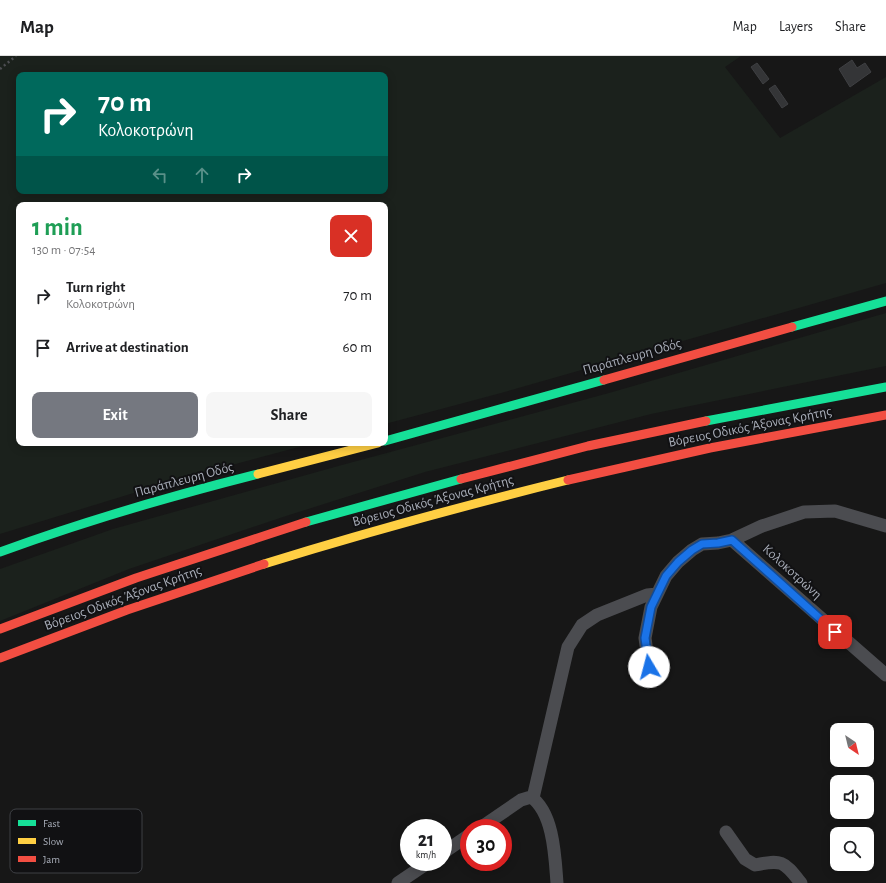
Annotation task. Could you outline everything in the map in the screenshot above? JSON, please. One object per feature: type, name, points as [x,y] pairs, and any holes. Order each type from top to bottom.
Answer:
[{"type":"main road","name":"Παράπλευρη Οδός","points":[[388,440],[886,301]]},
{"type":"main road","points":[[861,391],[886,384]]},
{"type":"main road","name":"Βόρειος Οδικός Άξονας Κρήτης","points":[[0,628],[182,562],[312,520],[436,486],[561,453],[702,422],[886,387]]},
{"type":"main road","name":"Βόρειος Οδικός Άξονας Κρήτης","points":[[0,658],[197,586],[320,547],[452,510],[569,480],[710,448],[867,418],[886,417]]},
{"type":"main road","name":"Παράπλευρη Οδός","points":[[0,552],[37,538],[153,502],[367,446]]},
{"type":"street","points":[[649,667],[645,638],[651,607],[666,576],[678,562],[702,544],[732,540],[762,526],[804,512],[835,511],[886,526]]},
{"type":"street","name":"Κολοκοτρώνη","points":[[732,540],[886,675]]},
{"type":"street","points":[[532,798],[568,647],[582,625],[597,615],[647,595],[657,594]]},
{"type":"street","points":[[493,819],[521,800],[532,798]]},
{"type":"street","points":[[532,798],[541,806],[550,829],[557,883]]},
{"type":"street","points":[[726,832],[744,858],[755,865],[773,861],[787,866],[801,883]]},
{"type":"street","points":[[398,883],[416,871]]},
{"type":"path","points":[[0,69],[16,56]]},
{"type":"shaded area","points":[[0,56],[741,56],[725,67],[780,138],[886,77],[886,283],[501,393],[388,423],[388,202],[16,202],[16,446],[303,446],[176,480],[0,534]]},
{"type":"shaded area","points":[[886,313],[886,366],[651,414],[425,472],[283,517],[129,569],[0,621],[0,569],[113,529],[609,393]]},
{"type":"building","points":[[852,60],[857,68],[865,63],[871,72],[850,87],[839,69]]},
{"type":"building","points":[[757,63],[769,79],[763,84],[751,67]]},
{"type":"building","points":[[775,85],[788,104],[782,108],[769,89]]},
{"type":"traffic: fast","points":[[792,327],[886,301]]},
{"type":"traffic: fast","points":[[388,440],[604,380]]},
{"type":"traffic: fast","points":[[706,421],[886,387]]},
{"type":"traffic: fast","points":[[0,552],[128,510],[258,474]]},
{"type":"traffic: fast","points":[[306,522],[461,479]]},
{"type":"traffic: slow","points":[[258,474],[366,446]]},
{"type":"traffic: slow","points":[[264,564],[339,541],[492,499],[568,480]]},
{"type":"traffic: jam","points":[[604,380],[792,327]]},
{"type":"traffic: jam","points":[[568,480],[710,448],[886,415]]},
{"type":"traffic: jam","points":[[461,479],[588,446],[706,421]]},
{"type":"traffic: jam","points":[[0,629],[136,578],[306,522]]},
{"type":"traffic: jam","points":[[0,658],[127,610],[264,564]]},
{"type":"route","points":[[649,667],[645,638],[651,607],[666,576],[678,562],[702,544],[732,540],[835,632]]}]
